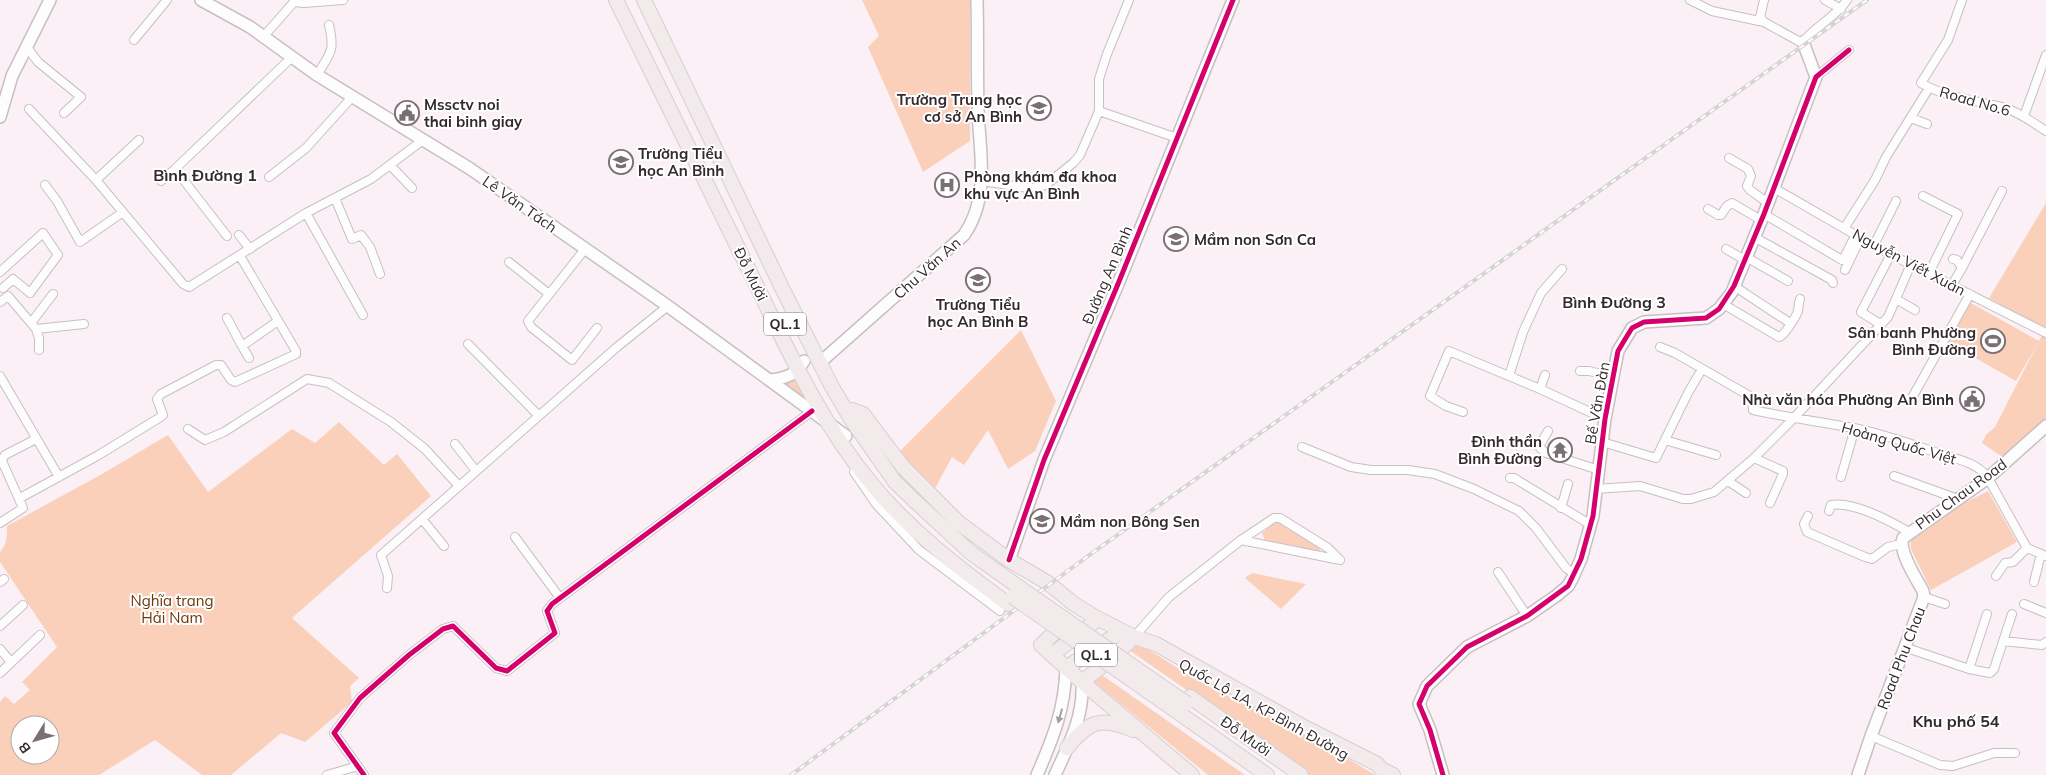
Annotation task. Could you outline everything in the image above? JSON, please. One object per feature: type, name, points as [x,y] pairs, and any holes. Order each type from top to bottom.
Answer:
[{"type":"highway","name":"Đỗ Mười","points":[[616,0],[801,365],[846,436],[866,464],[911,516],[951,551],[1015,597]]},
{"type":"highway","name":"Đỗ Mười","points":[[624,0],[829,424],[846,452],[870,483],[913,528],[961,569],[1015,597]]},
{"type":"highway","name":"Đỗ Mười","points":[[644,0],[782,288],[822,361]]},
{"type":"highway","name":"Đỗ Mười","points":[[652,0],[851,419],[895,482],[1015,597]]},
{"type":"highway","name":"QL.1","points":[[822,361],[852,410],[887,459],[934,510],[968,540],[1015,597],[1182,708]]},
{"type":"highway","name":"QL.1","points":[[852,410],[863,414],[903,467],[959,523],[1008,560],[1063,593],[1066,599],[1098,619],[1134,637]]},
{"type":"highway","name":"QL.1","points":[[1015,597],[1182,708]]},
{"type":"highway","points":[[1080,607],[1041,645],[1142,734],[1192,775]]},
{"type":"highway","points":[[1052,656],[1098,619]]},
{"type":"highway","points":[[1066,668],[1116,635],[1120,630]]},
{"type":"highway","points":[[1082,682],[1134,637],[1156,644],[1304,727],[1377,764],[1387,773]]},
{"type":"highway","name":"Đỗ Mười","points":[[1182,708],[1250,775]]},
{"type":"highway","name":"Đỗ Mười","points":[[1182,708],[1267,775]]},
{"type":"highway","name":"Đỗ Mười","points":[[1182,708],[1290,775]]},
{"type":"highway","name":"Đỗ Mười","points":[[1182,708],[1301,775]]},
{"type":"highway","points":[[1067,748],[1082,730],[1097,723],[1104,722],[1124,726],[1142,734]]},
{"type":"street","points":[[0,117],[12,76],[50,0]]},
{"type":"street","points":[[134,40],[167,0]]},
{"type":"street","name":"Lê Văn Tách","points":[[201,0],[264,36],[291,58],[317,75],[469,168],[668,306],[846,436]]},
{"type":"street","points":[[264,36],[294,2],[343,0]]},
{"type":"street","name":"Chu Văn An","points":[[822,361],[964,235],[978,208],[982,181],[978,109],[977,0]]},
{"type":"street","points":[[982,181],[1037,188],[1046,184],[1073,163],[1080,155],[1099,111],[1099,79],[1129,0]]},
{"type":"street","name":"Đường An Bình","points":[[1008,560],[1044,460],[1118,284],[1233,0]]},
{"type":"street","points":[[1690,0],[1712,11],[1764,22]]},
{"type":"street","points":[[1764,0],[1760,17],[1764,22],[1804,47],[1815,75],[1849,50]]},
{"type":"street","points":[[1825,0],[1842,9]]},
{"type":"street","points":[[1804,47],[1814,30],[1842,9],[1847,0]]},
{"type":"street","points":[[1845,228],[1929,88],[1921,83],[1948,40],[1962,0]]},
{"type":"street","points":[[317,75],[329,56],[333,44],[329,25]]},
{"type":"street","points":[[26,46],[38,62],[81,97],[64,113]]},
{"type":"street","points":[[2024,116],[2046,55]]},
{"type":"street","points":[[161,181],[175,170],[291,58]]},
{"type":"street","name":"Bế Văn Đàn","points":[[1443,775],[1433,739],[1419,704],[1427,686],[1467,647],[1527,616],[1568,586],[1581,559],[1591,525],[1605,419],[1618,351],[1632,328],[1644,322],[1706,318],[1723,304],[1734,286],[1774,188],[1815,75]]},
{"type":"street","name":"Road No.6","points":[[1929,88],[2003,108],[2024,116],[2046,131]]},
{"type":"street","points":[[269,177],[306,148],[353,96]]},
{"type":"street","points":[[30,109],[96,180],[183,284],[189,287],[306,213],[371,179],[423,140]]},
{"type":"street","points":[[1099,111],[1176,138]]},
{"type":"street","points":[[1911,118],[1927,124]]},
{"type":"street","points":[[96,180],[139,140]]},
{"type":"street","points":[[1729,158],[1748,169],[1751,176],[1747,186],[1764,212]]},
{"type":"street","points":[[390,164],[412,188]]},
{"type":"street","points":[[175,170],[227,236]]},
{"type":"street","points":[[45,185],[57,201],[80,242],[123,212]]},
{"type":"street","name":"Nguyễn Viết Xuân","points":[[1774,188],[1874,245],[2046,333]]},
{"type":"street","points":[[1952,285],[2002,191]]},
{"type":"street","points":[[1923,196],[1958,214],[1929,273]]},
{"type":"street","points":[[335,198],[352,239],[361,235],[370,247],[380,274]]},
{"type":"street","points":[[1874,245],[1896,201]]},
{"type":"street","points":[[1708,209],[1718,216],[1732,203],[1764,212],[1842,260],[1858,236]]},
{"type":"street","points":[[306,213],[363,315]]},
{"type":"street","points":[[0,272],[43,234],[58,255],[32,294],[13,279],[1,286],[34,326],[39,338],[39,350]]},
{"type":"street","points":[[239,235],[250,249]]},
{"type":"street","points":[[1845,270],[1858,236]]},
{"type":"street","points":[[1754,237],[1832,280],[1833,283]]},
{"type":"street","points":[[585,249],[528,322],[529,325],[572,360],[597,328]]},
{"type":"street","points":[[1726,249],[1788,281]]},
{"type":"street","points":[[1880,324],[1860,312],[1891,254]]},
{"type":"street","points":[[20,498],[97,456],[160,418],[163,415],[156,402],[161,394],[216,365],[221,365],[231,380],[236,382],[294,356],[296,351],[240,256]]},
{"type":"street","points":[[1953,259],[1957,260],[1962,268]]},
{"type":"street","points":[[509,262],[548,294]]},
{"type":"street","points":[[1596,489],[1640,486],[1683,499],[1691,499],[1714,492],[1754,458],[1793,419],[1888,317],[1911,264]]},
{"type":"street","points":[[1508,376],[1523,332],[1541,293],[1562,269]]},
{"type":"street","points":[[1734,286],[1790,323]]},
{"type":"street","points":[[34,326],[53,294]]},
{"type":"street","points":[[1914,396],[1970,294]]},
{"type":"street","points":[[0,302],[8,296]]},
{"type":"street","points":[[1723,304],[1779,337],[1784,335],[1798,311],[1797,306],[1800,299]]},
{"type":"street","points":[[1896,299],[1915,310]]},
{"type":"street","points":[[387,588],[388,576],[381,555],[668,306]]},
{"type":"street","points":[[227,318],[249,358]]},
{"type":"street","points":[[242,346],[278,320]]},
{"type":"street","points":[[34,326],[84,324]]},
{"type":"street","points":[[468,344],[539,416]]},
{"type":"street","points":[[1602,442],[1656,458],[1702,369],[1675,353],[1660,347]]},
{"type":"street","points":[[1463,412],[1446,406],[1430,396],[1449,351],[1540,389],[1605,419]]},
{"type":"street","points":[[771,380],[790,376],[801,365]]},
{"type":"street","name":"Hoàng Quốc Việt","points":[[1702,369],[1752,398],[1753,410],[1793,419],[1855,428],[1907,442],[1971,464],[1982,470],[1988,478]]},
{"type":"street","points":[[1580,371],[1589,371],[1614,377]]},
{"type":"street","points":[[1540,389],[1545,375]]},
{"type":"street","points":[[0,376],[3,390],[59,477]]},
{"type":"street","points":[[188,429],[205,440],[224,432],[307,379],[329,383],[391,422],[425,449],[459,486]]},
{"type":"street","points":[[364,775],[334,732],[360,698],[409,655],[443,629],[453,626],[496,668],[507,672],[554,633],[547,611],[560,598],[812,411]]},
{"type":"street","name":"Phu Chau Road","points":[[1901,544],[1903,538],[1910,532],[1988,478],[2046,426]]},
{"type":"street","points":[[1841,477],[1855,428]]},
{"type":"street","points":[[1548,431],[1540,448],[1546,453],[1599,470]]},
{"type":"street","points":[[0,523],[23,508],[20,498],[1,462],[5,455],[36,439]]},
{"type":"street","points":[[1665,440],[1716,455]]},
{"type":"street","points":[[455,444],[476,471]]},
{"type":"street","points":[[1302,447],[1351,467],[1371,470],[1408,470],[1435,474],[1474,489],[1519,511],[1536,528],[1566,568],[1575,574]]},
{"type":"street","points":[[1754,458],[1783,471],[1770,503]]},
{"type":"street","points":[[1894,476],[1958,499]]},
{"type":"street","points":[[1510,478],[1514,478],[1591,525]]},
{"type":"street","points":[[1988,478],[2027,548],[2044,555],[2034,582]]},
{"type":"street","points":[[1728,481],[1746,493]]},
{"type":"street","points":[[1561,508],[1568,484]]},
{"type":"street","points":[[1829,511],[1831,505],[1838,504],[1852,507],[1885,518],[1910,532]]},
{"type":"street","points":[[1808,516],[1804,524],[1807,532],[1864,557],[1872,559],[1888,546],[1901,544]]},
{"type":"street","points":[[1134,637],[1169,597],[1241,540],[1274,518],[1280,518],[1328,548],[1340,560],[1241,540]]},
{"type":"street","points":[[422,519],[444,546]]},
{"type":"street","points":[[515,537],[560,598]]},
{"type":"street","name":"Road Phu Chau","points":[[1858,775],[1924,597],[1901,544]]},
{"type":"street","points":[[1996,576],[2006,563],[2014,562],[2027,548]]},
{"type":"street","points":[[1498,572],[1527,616]]},
{"type":"street","points":[[1924,597],[1945,604]]},
{"type":"street","points":[[2024,604],[2046,613]]},
{"type":"street","points":[[0,626],[23,605]]},
{"type":"street","points":[[1969,669],[1987,614]]},
{"type":"street","points":[[1904,647],[1969,669],[1990,673],[1994,669],[2012,614]]},
{"type":"street","points":[[0,673],[40,635]]},
{"type":"street","points":[[2003,641],[2042,645],[2046,642]]},
{"type":"street","points":[[0,649],[11,662]]},
{"type":"street","points":[[1036,775],[1062,712],[1066,688],[1066,668]]},
{"type":"street","points":[[1055,775],[1080,716],[1082,682]]},
{"type":"street","points":[[1871,736],[1940,765],[1953,766],[1994,753],[2015,753]]},
{"type":"street","points":[[327,775],[358,766]]},
{"type":"green space","points":[[862,0],[970,0],[970,141],[923,172],[868,47],[879,36]]},
{"type":"green space","points":[[2046,203],[2046,419],[2006,454],[2001,456],[1982,443],[1986,435],[1995,427],[2038,343],[2016,381],[1947,342],[1969,302],[2039,341],[2045,329],[1989,298]]},
{"type":"green space","points":[[1021,330],[1056,401],[1035,451],[1008,469],[988,430],[964,465],[952,457],[933,492],[898,453]]},
{"type":"green space","points":[[797,374],[817,410],[786,386],[786,382]]},
{"type":"green space","name":"Nghĩa trang Hải Nam","points":[[339,422],[384,465],[397,454],[431,496],[292,618],[359,678],[350,686],[352,702],[305,742],[281,733],[231,775],[202,775],[155,740],[99,775],[0,775],[0,702],[5,696],[14,704],[30,690],[22,682],[57,647],[0,562],[0,552],[7,537],[7,526],[168,435],[208,492],[292,429],[315,443]]},
{"type":"green space","points":[[1988,491],[2017,542],[1931,590],[1911,549],[1910,531]]},
{"type":"green space","points":[[1275,522],[1282,523],[1318,545],[1321,553],[1265,541],[1262,533]]},
{"type":"green space","points":[[1252,573],[1306,584],[1281,609],[1245,578]]},
{"type":"green space","points":[[1137,645],[1141,645],[1197,680],[1347,758],[1375,775],[1309,775],[1129,650]]},
{"type":"green space","points":[[1099,673],[1245,775],[1208,775],[1094,682],[1094,678]]},
{"type":"railway","points":[[791,775],[1088,556],[1867,0]]},
{"type":"cycle path","points":[[1009,560],[1044,460],[1118,284],[1233,0]]},
{"type":"cycle path","points":[[1443,775],[1430,730],[1419,704],[1427,686],[1467,647],[1527,616],[1568,586],[1581,559],[1593,516],[1605,419],[1618,351],[1632,328],[1644,322],[1706,318],[1719,309],[1734,286],[1764,214],[1816,77],[1849,50]]},
{"type":"cycle path","points":[[364,775],[334,733],[360,698],[409,655],[443,629],[453,626],[496,668],[507,671],[555,633],[547,611],[552,604],[812,411]]},
{"type":"place","name":"Trường Trung học cơ sở An Bình","points":[[1039,108]]},
{"type":"place","name":"Mssctv noi thai binh giay","points":[[407,113]]},
{"type":"place","name":"Trường Tiểu học An Bình","points":[[621,162]]},
{"type":"place","name":"Phòng khám đa khoa khu vực An Bình","points":[[947,185]]},
{"type":"place","name":"Mầm non Sơn Ca","points":[[1176,239]]},
{"type":"place","name":"Trường Tiểu học An Bình B","points":[[978,280]]},
{"type":"place","name":"Sân banh Phường Bình Đường","points":[[1993,341]]},
{"type":"place","name":"Nhà văn hóa Phường An Bình","points":[[1972,399]]},
{"type":"place","name":"Đình thần Bình Đường","points":[[1560,450]]},
{"type":"place","name":"Mầm non Bông Sen","points":[[1042,521]]},
{"type":"district","name":"Bình Đường 1","points":[[205,175]]},
{"type":"district","name":"Bình Đường 3","points":[[1614,302]]},
{"type":"district","name":"Khu phố 54","points":[[1956,721]]}]
